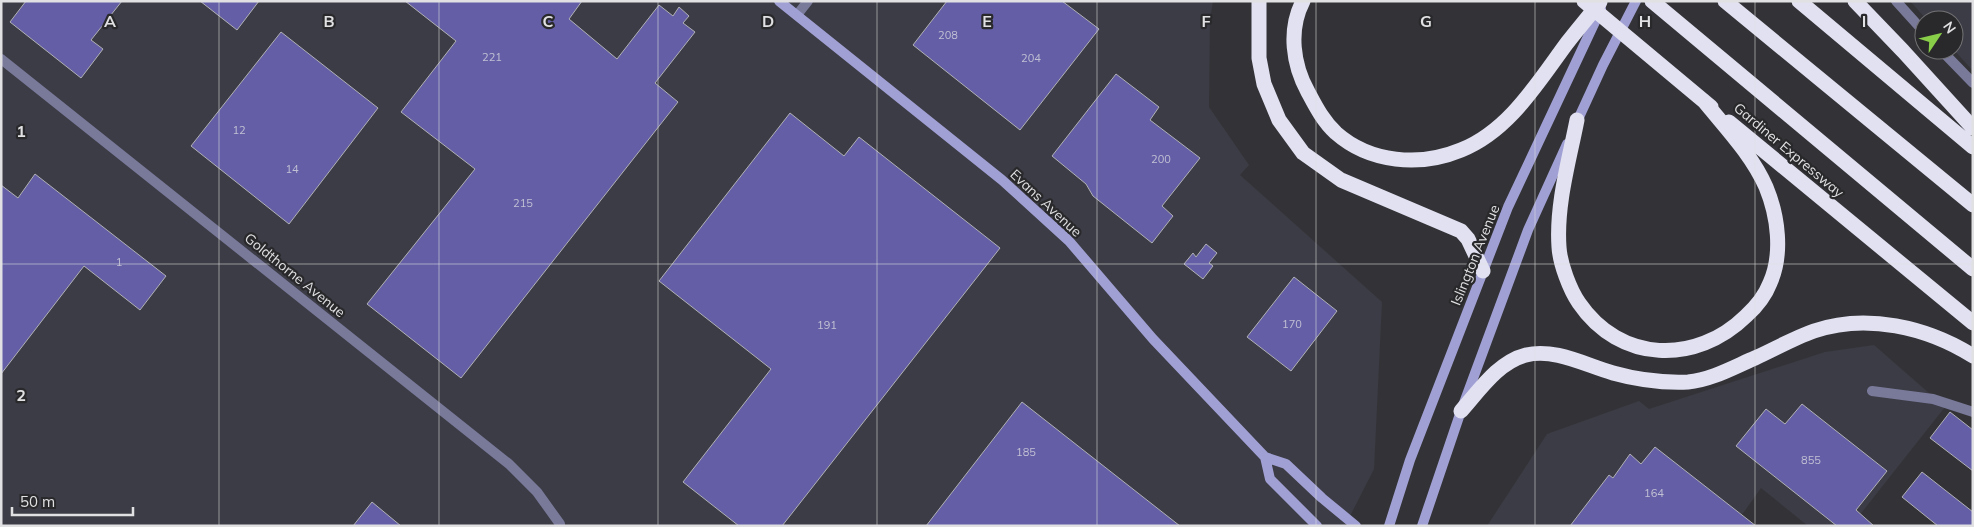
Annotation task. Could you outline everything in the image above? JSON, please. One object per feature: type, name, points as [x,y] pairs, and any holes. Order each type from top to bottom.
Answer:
[{"type":"highway","points":[[1259,1],[1259,58],[1264,84],[1279,120],[1296,145],[1322,168],[1341,180],[1461,231],[1468,238],[1483,271]]},
{"type":"highway","points":[[1303,1],[1299,10],[1294,35],[1294,57],[1302,82],[1320,115],[1336,133],[1358,148],[1383,157],[1411,162],[1462,150],[1487,135],[1512,114],[1600,1]]},
{"type":"highway","name":"Gardiner Expressway","points":[[1584,1],[1973,323]]},
{"type":"highway","name":"Gardiner Expressway","points":[[1652,1],[1973,269]]},
{"type":"highway","points":[[1725,1],[1973,205]]},
{"type":"highway","points":[[1799,1],[1973,147]]},
{"type":"highway","points":[[1855,1],[1903,50],[1973,128]]},
{"type":"highway","points":[[1577,120],[1561,202],[1558,248],[1571,291],[1590,319],[1606,332],[1628,344],[1660,352],[1676,351],[1708,342],[1736,326],[1763,297],[1775,269],[1777,231],[1767,189],[1758,169],[1704,101]]},
{"type":"highway","points":[[1461,411],[1498,370],[1518,358],[1532,354],[1563,356],[1642,380],[1690,382],[1717,374],[1814,331],[1842,325],[1869,323],[1890,324],[1908,328],[1939,338],[1973,356]]},
{"type":"main road","name":"Evans Avenue","points":[[779,1],[1002,180],[1069,241],[1153,339],[1265,457],[1286,464],[1322,498],[1356,526]]},
{"type":"main road","name":"Islington Avenue","points":[[1390,526],[1410,460],[1508,207],[1605,1]]},
{"type":"main road","points":[[1422,526],[1461,411],[1528,230],[1577,120],[1636,1]]},
{"type":"main road","name":"Evans Avenue","points":[[1265,457],[1270,480],[1317,526]]},
{"type":"street","points":[[797,15],[808,1]]},
{"type":"street","points":[[1896,1],[1914,21]]},
{"type":"street","name":"Goldthorne Avenue","points":[[1,59],[509,464],[537,492],[560,524]]},
{"type":"street","points":[[1951,60],[1973,83]]},
{"type":"street","points":[[1872,391],[1933,399],[1973,412]]},
{"type":"shaded area","points":[[1,1],[1213,1],[1210,19],[1209,107],[1249,165],[1240,175],[1382,302],[1374,469],[1345,526],[1,526]]},
{"type":"shaded area","points":[[1910,1],[1973,1],[1973,71],[1963,60],[1964,10],[1918,10]]},
{"type":"shaded area","points":[[1874,345],[1945,407],[1851,526],[1808,526],[1761,488],[1734,526],[1487,526],[1547,434],[1639,401],[1649,409],[1825,352]]},
{"type":"building","points":[[26,1],[122,1],[91,40],[103,49],[81,78],[10,22]]},
{"type":"building","points":[[200,1],[259,1],[237,30]]},
{"type":"building","points":[[405,1],[582,1],[569,19],[617,59],[659,5],[673,16],[679,7],[689,16],[683,23],[695,32],[655,83],[678,102],[461,378],[367,304],[475,169],[401,112],[456,41]]},
{"type":"building","points":[[947,1],[1062,1],[1099,29],[1020,130],[913,45]]},
{"type":"building","points":[[281,32],[378,108],[289,224],[191,146]]},
{"type":"building","points":[[1116,74],[1159,107],[1150,120],[1200,158],[1162,206],[1173,216],[1152,243],[1093,196],[1086,184],[1052,156]]},
{"type":"building","points":[[790,113],[844,156],[859,137],[1000,248],[782,526],[739,526],[683,482],[771,369],[659,281]]},
{"type":"building","points":[[35,174],[166,276],[140,310],[84,266],[1,374],[1,185],[18,198]]},
{"type":"building","points":[[1206,244],[1217,253],[1209,263],[1213,266],[1203,279],[1184,264],[1193,253],[1196,257]]},
{"type":"building","points":[[1294,277],[1337,311],[1291,371],[1247,337]]},
{"type":"building","points":[[1022,402],[1180,526],[926,526]]},
{"type":"building","points":[[1802,404],[1887,471],[1856,510],[1874,526],[1837,526],[1736,446],[1766,409],[1785,424]]},
{"type":"building","points":[[1950,412],[1973,430],[1973,471],[1930,438]]},
{"type":"building","points":[[1655,447],[1756,526],[1570,526],[1609,475],[1613,478],[1630,454],[1641,464]]},
{"type":"building","points":[[1922,472],[1973,512],[1973,526],[1938,526],[1902,497]]},
{"type":"building","points":[[372,502],[401,526],[353,526]]}]
